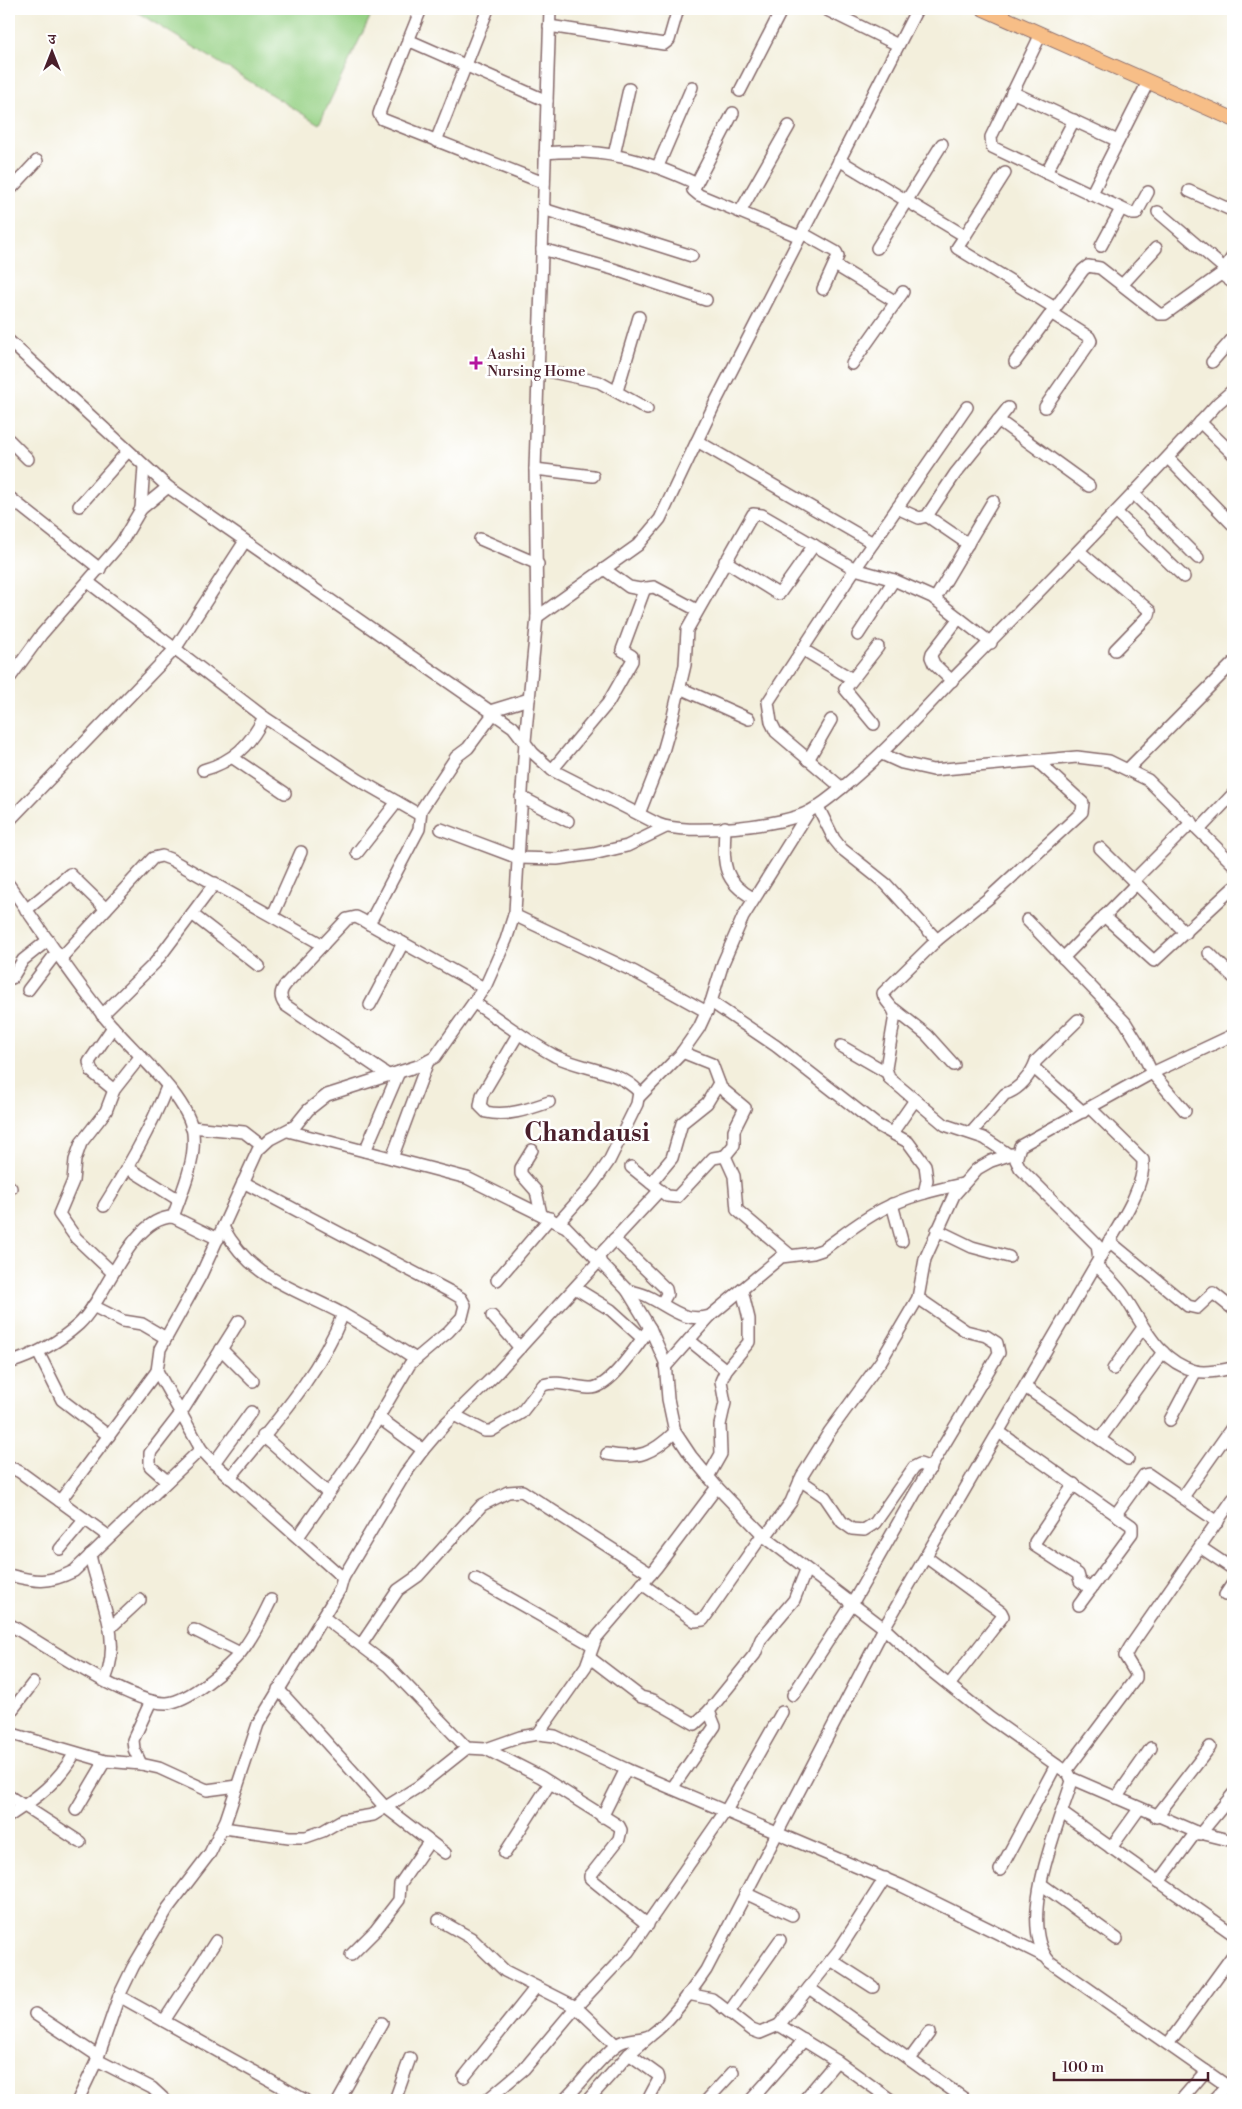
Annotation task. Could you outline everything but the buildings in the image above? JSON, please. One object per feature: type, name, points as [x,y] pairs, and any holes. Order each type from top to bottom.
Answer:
[{"type":"main road","points":[[984,9],[1233,119]]},
{"type":"street","points":[[420,9],[380,114],[387,122],[544,183]]},
{"type":"street","points":[[436,141],[488,9]]},
{"type":"street","points":[[343,1578],[230,1478],[201,1448],[157,1371],[157,1359],[166,1338],[184,1308],[218,1239],[243,1182],[262,1146],[270,1139],[288,1131],[315,1103],[327,1095],[435,1057],[444,1048],[484,988],[506,940],[514,915],[525,741],[537,618],[538,564],[535,469],[550,9]]},
{"type":"street","points":[[549,26],[664,44],[668,40],[678,9]]},
{"type":"street","points":[[740,91],[782,9]]},
{"type":"street","points":[[825,9],[898,45]]},
{"type":"street","points":[[537,618],[638,545],[660,519],[697,441],[917,9]]},
{"type":"street","points":[[1041,34],[990,137],[990,143],[996,149],[1046,174],[1121,209],[1136,214],[1148,192]]},
{"type":"street","points":[[408,40],[547,101]]},
{"type":"street","points":[[1091,195],[1148,82]]},
{"type":"street","points":[[658,166],[692,87]]},
{"type":"street","points":[[614,155],[629,89]]},
{"type":"street","points":[[1012,92],[1118,141]]},
{"type":"street","points":[[733,113],[693,190],[695,193],[801,235],[836,252],[838,260],[823,289]]},
{"type":"street","points":[[1046,174],[1074,120]]},
{"type":"street","points":[[740,212],[789,126]]},
{"type":"street","points":[[877,248],[908,202],[942,144]]},
{"type":"street","points":[[545,153],[583,151],[614,155],[658,166],[695,183]]},
{"type":"street","points":[[839,160],[965,236]]},
{"type":"street","points":[[9,192],[37,161]]},
{"type":"street","points":[[1005,173],[958,248],[1053,310],[1089,337],[1091,341],[1045,407]]},
{"type":"street","points":[[1189,191],[1233,211]]},
{"type":"street","points":[[543,209],[692,256]]},
{"type":"street","points":[[1101,246],[1121,209]]},
{"type":"street","points":[[1158,212],[1233,283]]},
{"type":"street","points":[[1122,285],[1156,248]]},
{"type":"street","points":[[542,249],[613,269],[706,300]]},
{"type":"street","points":[[1015,362],[1082,270],[1088,266],[1100,268],[1159,314],[1165,314],[1223,272],[1233,256]]},
{"type":"street","points":[[835,266],[896,302]]},
{"type":"street","points":[[852,364],[903,292]]},
{"type":"street","points":[[617,391],[639,317]]},
{"type":"street","points":[[1212,362],[1233,338]]},
{"type":"street","points":[[9,342],[168,487],[492,712],[512,727],[533,753],[552,770],[666,828]]},
{"type":"street","points":[[538,369],[599,382],[647,409]]},
{"type":"street","points":[[442,829],[518,858],[557,859],[593,854],[627,846],[666,828],[725,827],[789,819],[813,810],[882,754],[1117,512],[1200,422],[1231,395]]},
{"type":"street","points":[[842,788],[776,732],[770,722],[768,709],[771,694],[872,543],[967,407]]},
{"type":"street","points":[[897,508],[919,518],[927,516],[950,481],[1008,408]]},
{"type":"street","points":[[998,420],[1089,486]]},
{"type":"street","points":[[1200,422],[1233,454]]},
{"type":"street","points":[[9,440],[28,458]]},
{"type":"street","points":[[697,441],[872,543]]},
{"type":"street","points":[[79,506],[128,451]]},
{"type":"street","points":[[1168,458],[1233,525]]},
{"type":"street","points":[[141,509],[144,466]]},
{"type":"street","points":[[535,469],[593,476]]},
{"type":"street","points":[[9,678],[42,635],[121,543],[141,509],[168,487]]},
{"type":"street","points":[[1134,494],[1198,558]]},
{"type":"street","points":[[9,497],[100,569]]},
{"type":"street","points":[[935,598],[993,501]]},
{"type":"street","points":[[1117,512],[1184,577]]},
{"type":"street","points":[[639,814],[662,755],[686,665],[687,630],[725,561],[754,514],[762,515],[855,569],[894,580],[935,598],[990,644]]},
{"type":"street","points":[[927,516],[968,544]]},
{"type":"street","points":[[480,539],[538,564]]},
{"type":"street","points":[[9,821],[175,649],[245,541]]},
{"type":"street","points":[[725,561],[778,594],[814,545]]},
{"type":"street","points":[[1079,551],[1150,611],[1149,615],[1116,650]]},
{"type":"street","points":[[604,569],[628,587],[654,587],[697,610]]},
{"type":"street","points":[[858,635],[894,580]]},
{"type":"street","points":[[88,582],[264,717],[359,780],[420,815]]},
{"type":"street","points":[[552,770],[608,703],[632,661],[632,656],[622,650],[645,588]]},
{"type":"street","points":[[952,681],[931,658],[932,653],[959,618]]},
{"type":"street","points":[[874,724],[846,691],[847,685],[878,647]]},
{"type":"street","points":[[802,649],[852,679]]},
{"type":"street","points":[[1128,769],[1233,663]]},
{"type":"street","points":[[680,688],[748,719]]},
{"type":"street","points":[[369,924],[419,829],[420,815],[456,758],[468,748],[492,712],[529,699]]},
{"type":"street","points":[[203,770],[233,758],[246,746],[264,717]]},
{"type":"street","points":[[808,760],[832,720]]},
{"type":"street","points":[[882,754],[902,763],[933,770],[1036,760],[1093,758],[1109,761],[1148,780],[1231,858]]},
{"type":"street","points":[[233,758],[284,793]]},
{"type":"street","points":[[954,1065],[927,1034],[894,1009],[883,993],[937,940],[989,898],[1082,812],[1083,802],[1036,760]]},
{"type":"street","points":[[1063,958],[1135,883],[1195,826],[1233,794]]},
{"type":"street","points":[[521,797],[568,821]]},
{"type":"street","points":[[357,853],[397,802]]},
{"type":"street","points":[[813,810],[842,849],[886,884],[937,940]]},
{"type":"street","points":[[497,1280],[550,1218],[593,1184],[609,1161],[639,1097],[682,1052],[709,1007],[723,963],[753,898],[813,810]]},
{"type":"street","points":[[725,827],[724,863],[726,871],[741,891],[753,898]]},
{"type":"street","points":[[1100,848],[1186,933]]},
{"type":"street","points":[[273,915],[302,852]]},
{"type":"street","points":[[28,990],[59,955],[106,909],[153,858],[158,857],[170,858],[323,945]]},
{"type":"street","points":[[26,910],[70,874],[106,909]]},
{"type":"street","points":[[102,1015],[155,963],[216,883]]},
{"type":"street","points":[[9,885],[102,1015],[184,1106],[191,1127],[192,1151],[189,1173],[173,1217]]},
{"type":"street","points":[[1104,916],[1154,961],[1233,888]]},
{"type":"street","points":[[192,914],[259,966]]},
{"type":"street","points":[[514,915],[709,1007],[776,1046],[877,1125],[908,1142],[925,1165],[927,1180],[924,1193]]},
{"type":"street","points":[[394,1073],[284,1005],[281,1000],[282,989],[351,917],[369,924],[484,988]]},
{"type":"street","points":[[1027,920],[1125,1022],[1138,1043],[1152,1073],[1185,1111]]},
{"type":"street","points":[[12,978],[23,960],[48,940]]},
{"type":"street","points":[[370,1005],[403,943]]},
{"type":"street","points":[[1209,953],[1233,976]]},
{"type":"street","points":[[475,1003],[518,1034],[554,1055],[577,1066],[620,1078],[633,1085],[639,1092],[639,1097]]},
{"type":"street","points":[[886,1072],[895,1021],[894,1009]]},
{"type":"street","points":[[971,1133],[1005,1094],[1013,1093],[1034,1068],[1036,1061],[1078,1020]]},
{"type":"street","points":[[113,1027],[89,1062],[92,1072],[114,1090]]},
{"type":"street","points":[[518,1034],[482,1095],[480,1106],[486,1112],[502,1113],[522,1111],[549,1102]]},
{"type":"street","points":[[642,1584],[695,1621],[703,1620],[791,1502],[800,1480],[830,1431],[881,1361],[918,1298],[925,1259],[937,1230],[962,1184],[977,1169],[1012,1154],[1027,1140],[1152,1073],[1231,1040]]},
{"type":"street","points":[[841,1046],[886,1072],[889,1078],[945,1125],[984,1138],[1012,1154],[1020,1168],[1097,1245],[1098,1262],[1123,1294],[1142,1328],[1163,1352],[1183,1366],[1196,1371],[1233,1368]]},
{"type":"street","points":[[631,1166],[667,1196],[677,1197],[713,1158],[725,1156],[734,1145],[734,1130],[745,1110],[743,1105],[723,1090],[712,1064],[682,1052]]},
{"type":"street","points":[[114,1273],[76,1238],[59,1214],[73,1180],[77,1152],[106,1111],[114,1090],[140,1057]]},
{"type":"street","points":[[392,1158],[428,1061]]},
{"type":"street","points":[[588,2100],[688,1994],[706,1970],[884,1628],[1130,1204],[1144,1168],[1143,1160],[1034,1068]]},
{"type":"street","points":[[365,1151],[394,1073]]},
{"type":"street","points":[[78,2100],[98,2058],[119,1996],[146,1943],[168,1908],[210,1853],[223,1828],[258,1724],[340,1589],[343,1578],[405,1474],[454,1415],[520,1348],[575,1288],[656,1187],[672,1158],[682,1123],[708,1103],[719,1082]]},
{"type":"street","points":[[104,1206],[128,1168],[152,1124],[167,1087]]},
{"type":"street","points":[[892,1133],[915,1100]]},
{"type":"street","points":[[191,1127],[244,1132],[262,1146]]},
{"type":"street","points":[[288,1131],[466,1178],[550,1218],[598,1259],[627,1290],[662,1352],[668,1399],[675,1432],[708,1477],[764,1536],[884,1628],[990,1718],[1064,1772],[1156,1817],[1198,1833],[1233,1841]]},
{"type":"street","points":[[532,1150],[521,1168],[521,1174],[536,1191],[550,1218]]},
{"type":"street","points":[[725,1156],[734,1176],[737,1210],[790,1255]]},
{"type":"street","points":[[128,1168],[179,1200]]},
{"type":"street","points":[[243,1182],[461,1298],[465,1305],[462,1317],[405,1371],[352,1460],[298,1537]]},
{"type":"street","points":[[665,1367],[710,1316],[774,1261],[790,1255],[813,1253],[822,1250],[866,1218],[892,1204],[924,1193],[962,1184]]},
{"type":"street","points":[[892,1204],[902,1241]]},
{"type":"street","points":[[9,1363],[38,1352],[54,1343],[80,1323],[93,1306],[126,1252],[144,1231],[165,1217],[173,1217],[218,1239]]},
{"type":"street","points":[[223,1227],[241,1254],[265,1275],[343,1314],[416,1359]]},
{"type":"street","points":[[937,1230],[972,1247],[1009,1257]]},
{"type":"street","points":[[614,1239],[666,1289],[667,1294],[662,1303]]},
{"type":"street","points":[[1109,1242],[1188,1306],[1197,1308],[1213,1293],[1232,1309]]},
{"type":"street","points":[[575,1288],[611,1310],[642,1338]]},
{"type":"street","points":[[627,1290],[648,1296],[689,1318],[710,1316]]},
{"type":"street","points":[[708,1477],[721,1454],[720,1425],[725,1403],[721,1381],[726,1370],[749,1342],[749,1320],[742,1290]]},
{"type":"street","points":[[794,1695],[852,1604],[997,1358],[999,1347],[997,1343],[986,1336],[966,1331],[918,1298]]},
{"type":"street","points":[[93,1306],[123,1321],[142,1324],[166,1338]]},
{"type":"street","points":[[230,1478],[309,1379],[332,1342],[343,1314]]},
{"type":"street","points":[[492,1316],[520,1348]]},
{"type":"street","points":[[167,1481],[150,1466],[148,1460],[150,1454],[181,1412],[239,1321]]},
{"type":"street","points":[[454,1415],[485,1431],[497,1429],[521,1413],[543,1384],[557,1383],[594,1388],[601,1386],[613,1375],[650,1328]]},
{"type":"street","points":[[1114,1369],[1142,1328]]},
{"type":"street","points":[[689,1340],[726,1370]]},
{"type":"street","points":[[221,1349],[253,1381]]},
{"type":"street","points":[[38,1352],[62,1400],[109,1436]]},
{"type":"street","points":[[1100,1439],[1163,1352]]},
{"type":"street","points":[[60,1501],[157,1371]]},
{"type":"street","points":[[1170,1420],[1196,1371]]},
{"type":"street","points":[[1025,1387],[1128,1459]]},
{"type":"street","points":[[214,1462],[251,1412]]},
{"type":"street","points":[[378,1417],[423,1450]]},
{"type":"street","points":[[1183,1497],[1233,1426]]},
{"type":"street","points":[[607,1454],[639,1455],[649,1452],[658,1448],[675,1432]]},
{"type":"street","points":[[999,1432],[1132,1526],[1133,1530],[1079,1605]]},
{"type":"street","points":[[263,1436],[328,1493]]},
{"type":"street","points":[[9,1576],[31,1581],[58,1579],[74,1571],[201,1448]]},
{"type":"street","points":[[800,1480],[824,1497],[842,1522],[852,1529],[864,1530],[875,1523],[914,1467],[920,1464],[931,1468]]},
{"type":"street","points":[[9,1469],[14,1468],[20,1472],[108,1536]]},
{"type":"street","points":[[1116,1514],[1144,1475],[1153,1475],[1218,1522]]},
{"type":"street","points":[[1074,1484],[1035,1542],[1035,1546],[1078,1574],[1078,1579],[1091,1588]]},
{"type":"street","points":[[538,1734],[578,1679],[590,1658],[592,1645],[651,1574],[717,1487]]},
{"type":"street","points":[[361,1645],[398,1590],[418,1576],[482,1505],[508,1492],[522,1491],[651,1574]]},
{"type":"street","points":[[1000,1870],[1064,1772],[1136,1678],[1134,1669],[1127,1660],[1127,1652],[1233,1499]]},
{"type":"street","points":[[60,1549],[85,1519]]},
{"type":"street","points":[[1200,1547],[1233,1569]]},
{"type":"street","points":[[90,1555],[110,1628],[113,1655],[105,1680]]},
{"type":"street","points":[[926,1557],[1001,1612],[1003,1616],[949,1685]]},
{"type":"street","points":[[590,1658],[641,1697],[653,1700],[695,1724],[709,1711],[754,1654],[761,1639],[794,1600],[806,1570]]},
{"type":"street","points":[[476,1579],[592,1645]]},
{"type":"street","points":[[1225,1595],[1233,1583]]},
{"type":"street","points":[[110,1628],[140,1600]]},
{"type":"street","points":[[9,1624],[120,1690],[151,1701],[167,1703],[180,1700],[199,1689],[240,1653],[254,1634],[271,1600]]},
{"type":"street","points":[[323,1617],[361,1645],[400,1678],[467,1748]]},
{"type":"street","points":[[194,1630],[240,1653]]},
{"type":"street","points":[[9,1714],[33,1684]]},
{"type":"street","points":[[278,1689],[385,1807],[445,1853]]},
{"type":"street","points":[[141,1764],[132,1744],[151,1701]]},
{"type":"street","points":[[673,1787],[715,1726],[709,1711]]},
{"type":"street","points":[[487,2100],[524,2069],[576,2007],[628,1952],[727,1809],[782,1712]]},
{"type":"street","points":[[9,1733],[43,1741],[74,1753],[105,1761],[141,1764],[159,1768],[207,1790],[237,1786]]},
{"type":"street","points":[[223,1828],[263,1835],[306,1837],[323,1832],[342,1820],[373,1815],[432,1777],[467,1748],[486,1749],[520,1736],[538,1734],[555,1736],[579,1745],[626,1769],[727,1809],[778,1834],[885,1878],[1044,1956]]},
{"type":"street","points":[[1116,1798],[1151,1748]]},
{"type":"street","points":[[1156,1817],[1210,1748]]},
{"type":"street","points":[[486,1749],[550,1783],[619,1826],[621,1833],[590,1878],[648,1925]]},
{"type":"street","points":[[9,1816],[51,1786],[63,1773],[74,1753]]},
{"type":"street","points":[[76,1810],[105,1761]]},
{"type":"street","points":[[602,1817],[626,1769]]},
{"type":"street","points":[[1064,1772],[1062,1813],[1041,1884],[1036,1916],[1038,1945],[1050,1962],[1230,2087],[1213,2100]]},
{"type":"street","points":[[506,1853],[550,1783]]},
{"type":"street","points":[[1159,1882],[1198,1833],[1233,1794]]},
{"type":"street","points":[[9,1796],[80,1842]]},
{"type":"street","points":[[1111,1848],[1139,1809]]},
{"type":"street","points":[[1062,1813],[1233,1934]]},
{"type":"street","points":[[351,1955],[375,1931],[399,1900],[400,1884],[429,1842]]},
{"type":"street","points":[[688,1994],[712,1999],[752,2030],[760,2032],[779,2025],[831,1960],[885,1878]]},
{"type":"street","points":[[1041,1884],[1117,1939]]},
{"type":"street","points":[[745,1893],[792,1916]]},
{"type":"street","points":[[439,1920],[471,1938],[505,1971],[576,2007],[616,2045]]},
{"type":"street","points":[[729,2012],[780,1940]]},
{"type":"street","points":[[164,2021],[216,1941]]},
{"type":"street","points":[[1168,2044],[1233,1955]]},
{"type":"street","points":[[831,1960],[872,1987]]},
{"type":"street","points":[[464,2077],[536,1987]]},
{"type":"street","points":[[808,1988],[966,2100]]},
{"type":"street","points":[[119,1996],[305,2100]]},
{"type":"street","points":[[34,2014],[98,2058],[152,2088],[165,2100]]},
{"type":"street","points":[[339,2100],[382,2023]]},
{"type":"street","points":[[779,2025],[837,2061],[891,2100]]},
{"type":"street","points":[[910,2059],[929,2033]]},
{"type":"street","points":[[564,2100],[616,2045],[631,2038],[647,2036]]},
{"type":"street","points":[[751,2100],[804,2040]]},
{"type":"street","points":[[630,2054],[658,2075],[660,2079],[650,2096],[650,2100]]},
{"type":"street","points":[[395,2100],[410,2058]]},
{"type":"street","points":[[804,2100],[837,2061]]},
{"type":"street","points":[[1181,2100],[1206,2071]]},
{"type":"street","points":[[707,2100],[732,2072]]},
{"type":"green space","points":[[132,9],[374,9],[319,124]]},
{"type":"place","name":"Aashi Nursing Home","points":[[476,363]]},
{"type":"district","name":"Chandausi","points":[[587,1133]]}]
